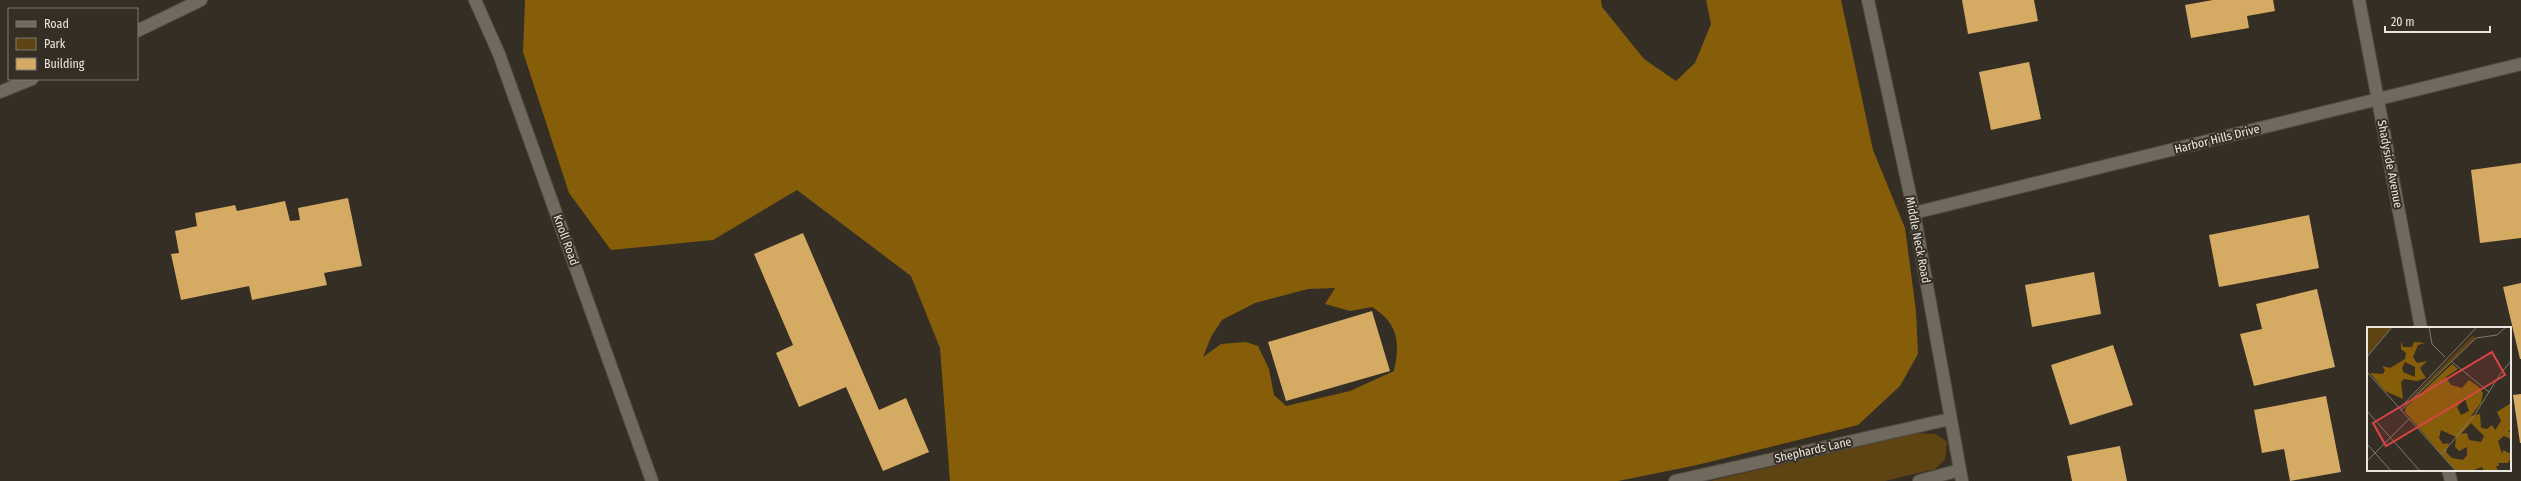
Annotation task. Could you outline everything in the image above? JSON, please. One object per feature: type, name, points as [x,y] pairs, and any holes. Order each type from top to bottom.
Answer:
[{"type":"street","points":[[138,31],[201,0]]},
{"type":"street","name":"Knoll Road","points":[[475,0],[499,54],[652,481]]},
{"type":"street","name":"Middle Neck Road","points":[[1868,0],[1914,213],[1961,475]]},
{"type":"street","name":"Shadyside Avenue","points":[[2359,0],[2421,327]]},
{"type":"street","name":"Harbor Hills Drive","points":[[1914,213],[2521,64]]},
{"type":"street","points":[[0,92],[30,80]]},
{"type":"street","name":"Shephards Lane","points":[[1676,481],[1950,419]]},
{"type":"street","points":[[2448,471],[2451,481]]},
{"type":"street","points":[[1919,481],[1961,475]]},
{"type":"green space","points":[[1918,433],[1936,434],[1947,442],[1945,460],[1935,469],[1885,481],[1710,481]]},
{"type":"shaded area","points":[[525,0],[1601,0],[1602,7],[1644,59],[1676,81],[1695,63],[1711,24],[1706,0],[1841,0],[1873,150],[1905,228],[1916,311],[1918,354],[1900,386],[1858,425],[1697,465],[1618,481],[950,481],[940,348],[911,276],[797,190],[713,240],[611,250],[569,193],[523,52]],"holes":[[[1335,288],[1325,304],[1350,311],[1372,307],[1381,313],[1392,327],[1397,343],[1394,371],[1350,391],[1286,406],[1274,395],[1269,369],[1258,346],[1246,342],[1221,344],[1203,357],[1211,337],[1222,320],[1255,303],[1308,289]]]},
{"type":"building","points":[[1962,0],[2034,0],[2038,21],[1968,34]]},
{"type":"building","points":[[2213,0],[2273,0],[2275,11],[2247,16],[2249,28],[2191,38],[2185,5]]},
{"type":"building","points":[[2029,62],[2041,119],[1991,130],[1979,72]]},
{"type":"building","points":[[2521,163],[2521,238],[2480,243],[2471,170]]},
{"type":"building","points":[[348,198],[362,266],[324,273],[327,285],[252,300],[249,286],[181,300],[171,254],[179,253],[175,231],[197,226],[195,213],[235,205],[237,211],[285,201],[290,221],[300,220],[298,208]]},
{"type":"building","points":[[2309,215],[2319,268],[2219,287],[2209,235]]},
{"type":"building","points":[[803,233],[879,410],[906,398],[929,452],[883,471],[846,387],[799,407],[776,353],[793,345],[754,254]]},
{"type":"building","points":[[2094,272],[2101,314],[2032,327],[2025,285]]},
{"type":"building","points":[[2521,283],[2521,359],[2520,359],[2503,287]]},
{"type":"building","points":[[2317,289],[2335,367],[2254,386],[2240,334],[2262,329],[2256,304]]},
{"type":"building","points":[[1372,311],[1390,371],[1286,401],[1268,342]]},
{"type":"building","points":[[2113,345],[2133,405],[2070,425],[2051,365]]},
{"type":"building","points":[[2521,394],[2521,443],[2520,443],[2513,395]]},
{"type":"building","points":[[2326,396],[2341,472],[2290,481],[2284,449],[2262,453],[2254,410]]},
{"type":"building","points":[[2120,446],[2127,481],[2072,481],[2067,456]]}]
